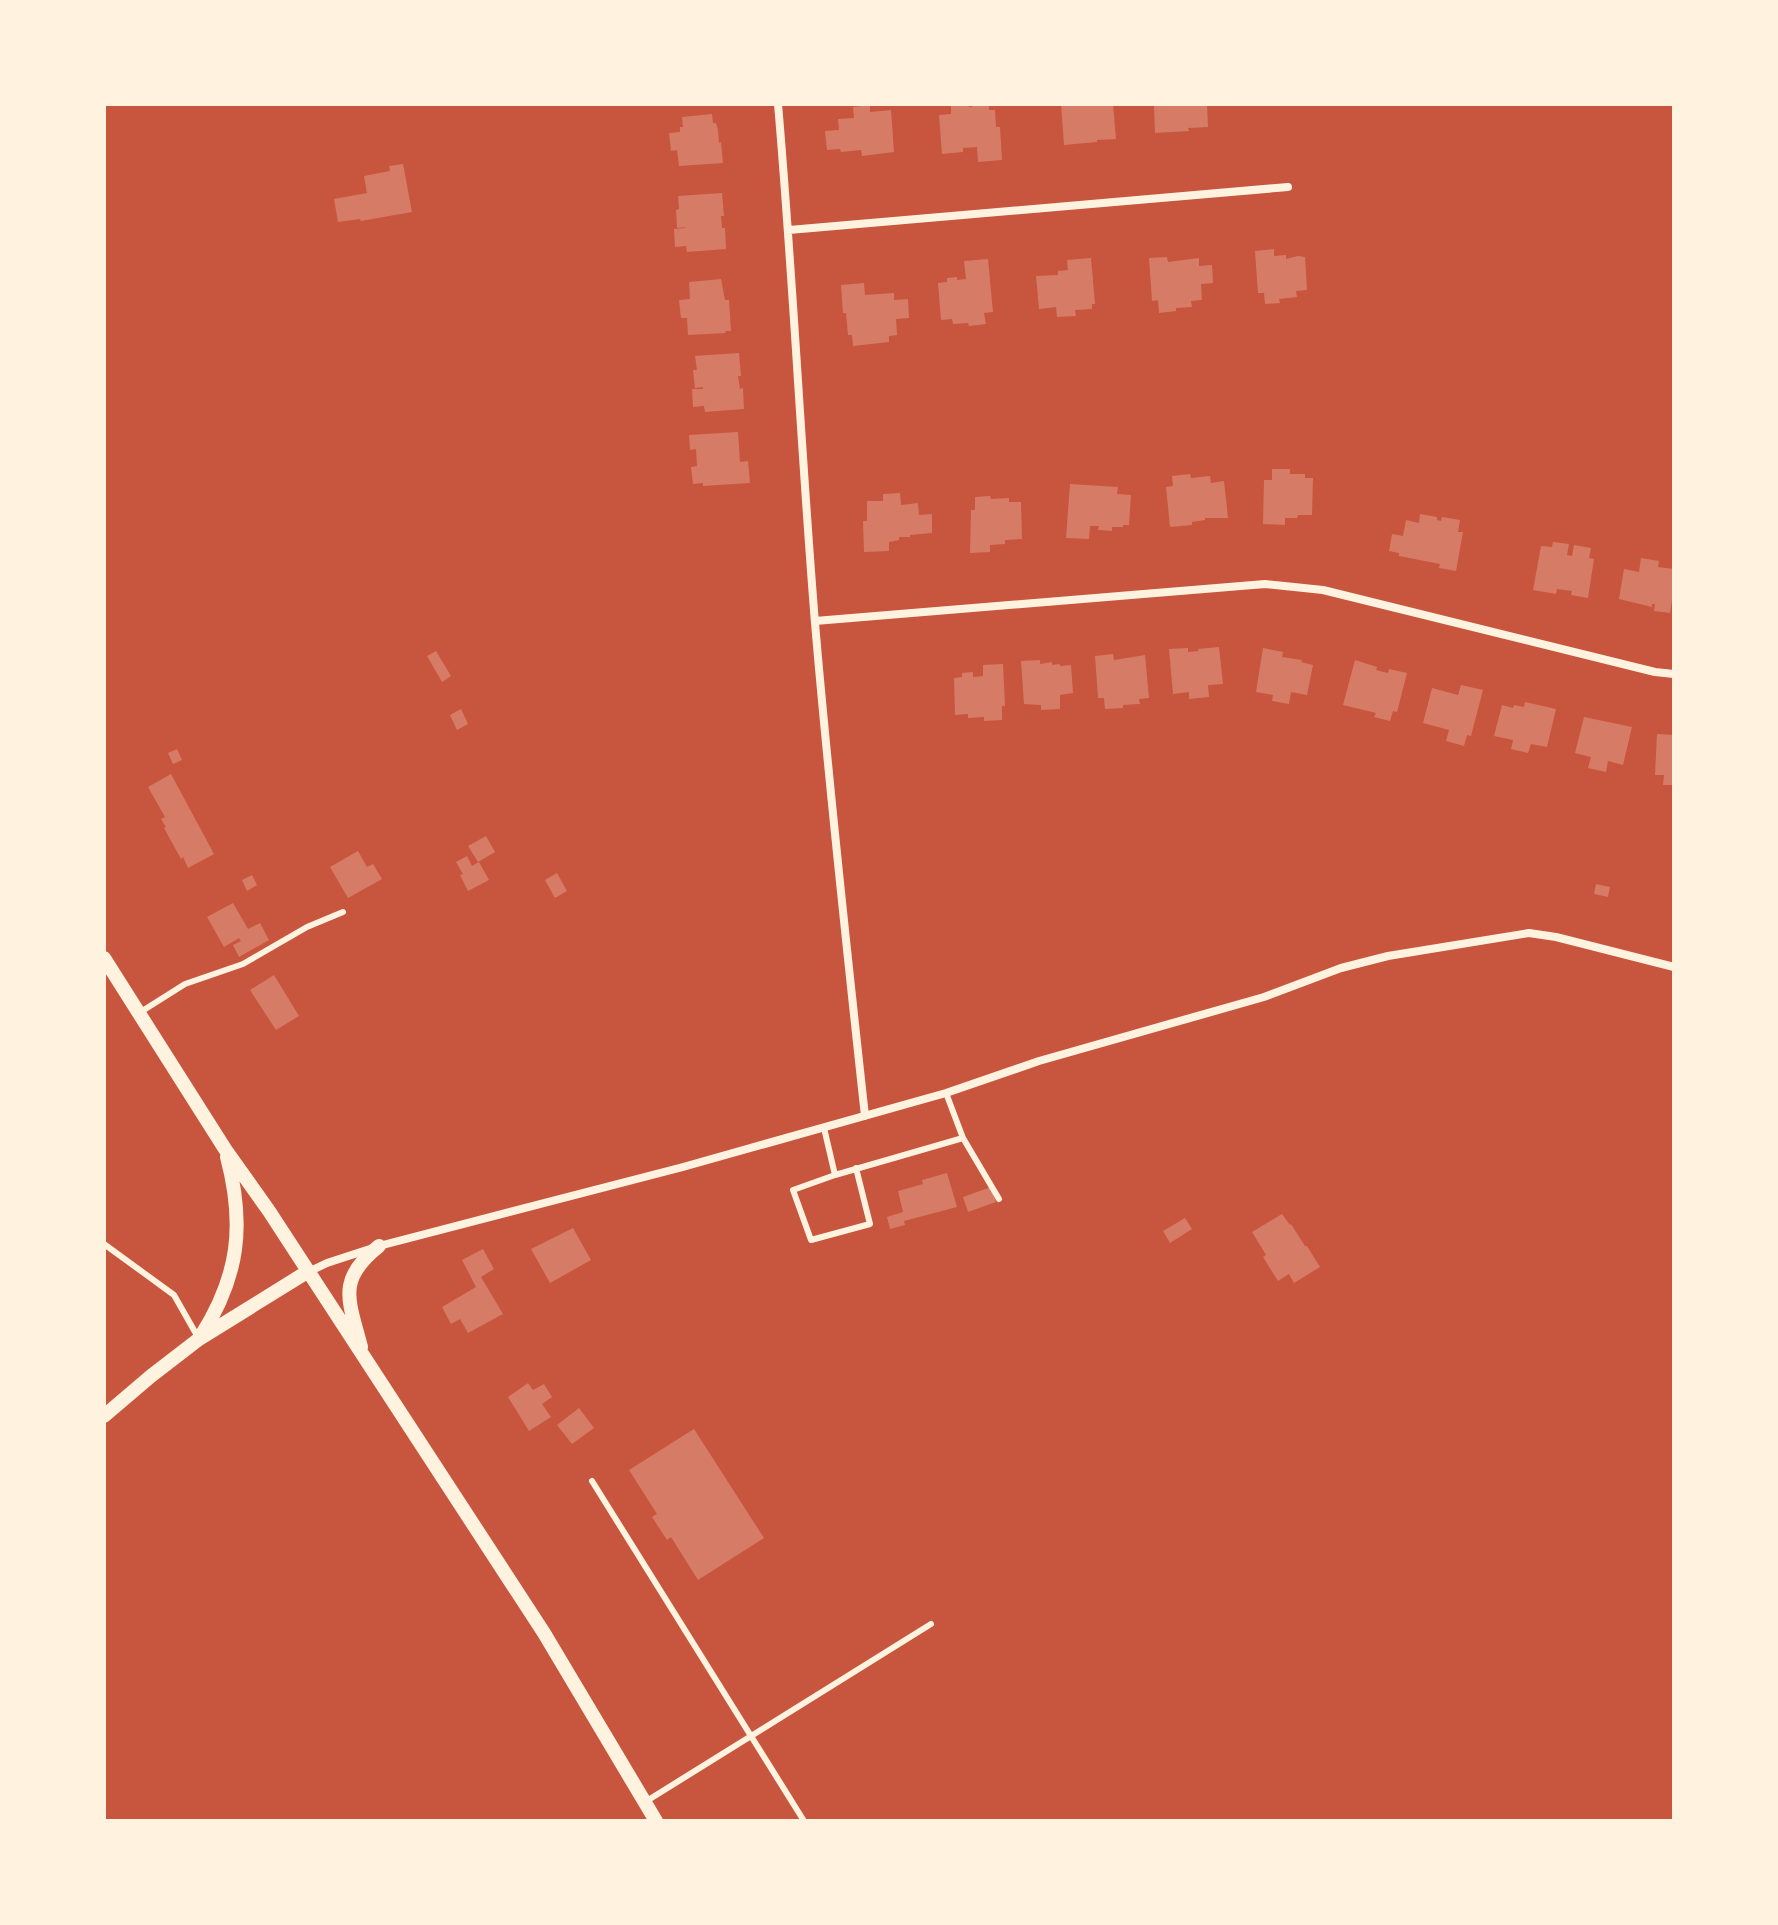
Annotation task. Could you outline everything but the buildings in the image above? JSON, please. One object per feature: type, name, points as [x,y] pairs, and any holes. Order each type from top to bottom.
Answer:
[{"type":"street","points":[[778,104],[815,621],[865,1116]]},
{"type":"street","points":[[789,230],[1288,187]]},
{"type":"street","points":[[815,621],[1265,584],[1323,590],[1655,672],[1674,674]]},
{"type":"street","points":[[104,1416],[199,1339],[307,1272],[327,1263],[379,1246],[946,1093],[1039,1061],[1264,997],[1341,968],[1388,956],[1529,933],[1674,967]]},
{"type":"street","points":[[104,959],[225,1149],[269,1211],[544,1633],[656,1821]]},
{"type":"street","points":[[199,1339],[223,1296],[232,1269],[237,1209],[225,1149]]},
{"type":"street","points":[[364,1359],[350,1303],[350,1284],[356,1268],[379,1246]]},
{"type":"lane","points":[[139,1013],[185,984],[243,964],[307,927],[343,912]]},
{"type":"lane","points":[[946,1093],[963,1138],[999,1199]]},
{"type":"lane","points":[[824,1128],[835,1175]]},
{"type":"lane","points":[[856,1168],[870,1224],[811,1240],[793,1190],[856,1168],[963,1138]]},
{"type":"lane","points":[[104,1244],[174,1295],[199,1339]]},
{"type":"lane","points":[[592,1481],[804,1821]]},
{"type":"lane","points":[[645,1802],[931,1624]]}]
